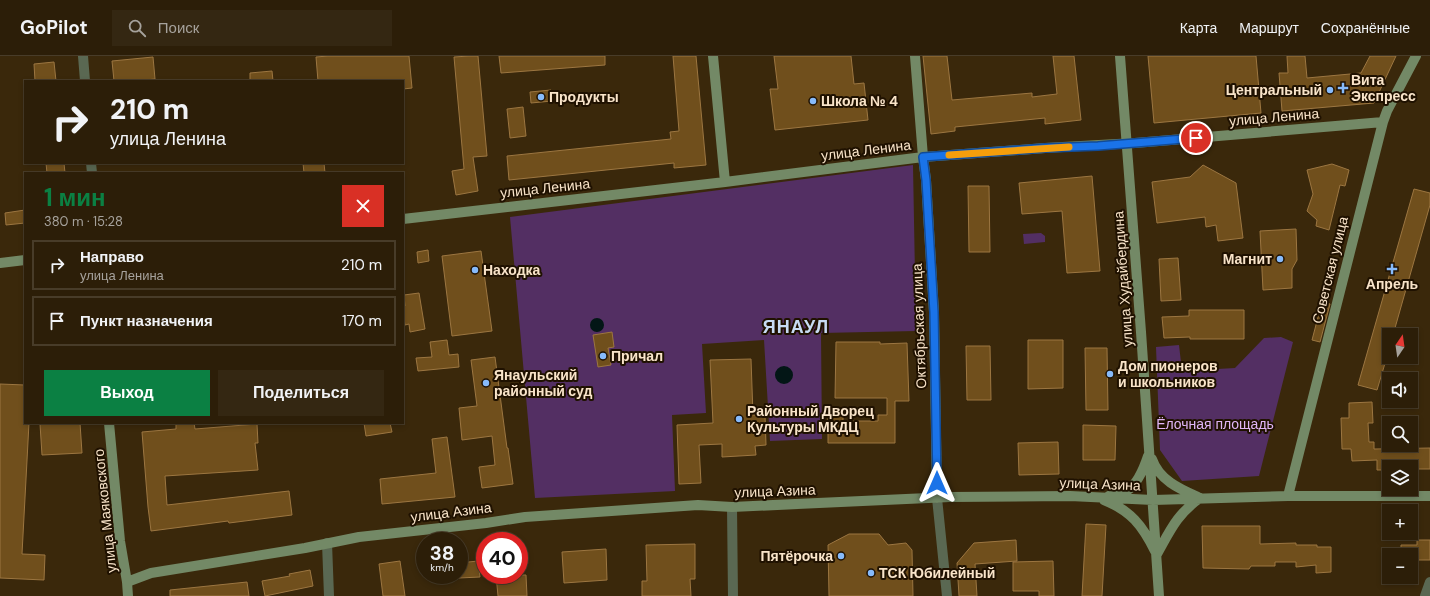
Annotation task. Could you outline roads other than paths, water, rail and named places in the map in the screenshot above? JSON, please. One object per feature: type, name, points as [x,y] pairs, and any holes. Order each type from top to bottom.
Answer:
[{"type":"street","points":[[83,56],[85,80]]},
{"type":"street","points":[[712,56],[724,182]]},
{"type":"street","name":"Октябрьская улица","points":[[914,56],[926,180],[934,312],[937,498],[947,596]]},
{"type":"street","name":"улица Худайбердина","points":[[1120,56],[1159,596]]},
{"type":"street","name":"Советская улица","points":[[1288,496],[1383,122],[1387,111],[1416,56]]},
{"type":"street","name":"улица Ленина","points":[[404,219],[724,182],[923,157],[1127,144],[1383,122]]},
{"type":"street","points":[[0,263],[24,260]]},
{"type":"street","name":"улица Маяковского","points":[[110,424],[120,540],[128,596]]},
{"type":"street","points":[[1149,450],[1155,467],[1163,476],[1174,486],[1200,498]]},
{"type":"street","points":[[1100,498],[1128,490],[1135,483],[1144,468],[1149,450]]},
{"type":"street","name":"улица Азина","points":[[127,582],[151,573],[327,544],[359,537],[486,523],[526,517],[698,505],[732,507],[937,498],[1070,496],[1153,500],[1288,496],[1430,496]]},
{"type":"street","points":[[1100,498],[1120,508],[1134,518],[1147,535],[1157,554]]},
{"type":"street","points":[[1157,554],[1178,518],[1189,505],[1200,498]]},
{"type":"street","points":[[732,507],[733,596]]},
{"type":"street","points":[[327,544],[329,596]]},
{"type":"street","points":[[1425,596],[1430,582]]},
{"type":"place","name":"Вита Экспресс","points":[[1343,88]]},
{"type":"place","name":"Центральный","points":[[1330,90]]},
{"type":"place","name":"Продукты","points":[[541,97]]},
{"type":"place","name":"Школа № 4","points":[[813,101]]},
{"type":"place","name":"Магнит","points":[[1280,259]]},
{"type":"place","name":"Апрель","points":[[1392,269]]},
{"type":"place","name":"Находка","points":[[475,270]]},
{"type":"place","name":"Причал","points":[[603,356]]},
{"type":"place","name":"Дом пионеров и школьников","points":[[1110,374]]},
{"type":"place","name":"Янаульский районный суд","points":[[486,383]]},
{"type":"place","name":"Районный Дворец Культуры МКДЦ","points":[[739,419]]},
{"type":"place","name":"Пятёрочка","points":[[841,556]]},
{"type":"place","name":"ТСК Юбилейный","points":[[871,573]]},
{"type":"district","name":"ЯНАУЛ","points":[[796,327]]},
{"type":"park label","name":"Ёлочная площадь","points":[[1215,424]]}]
